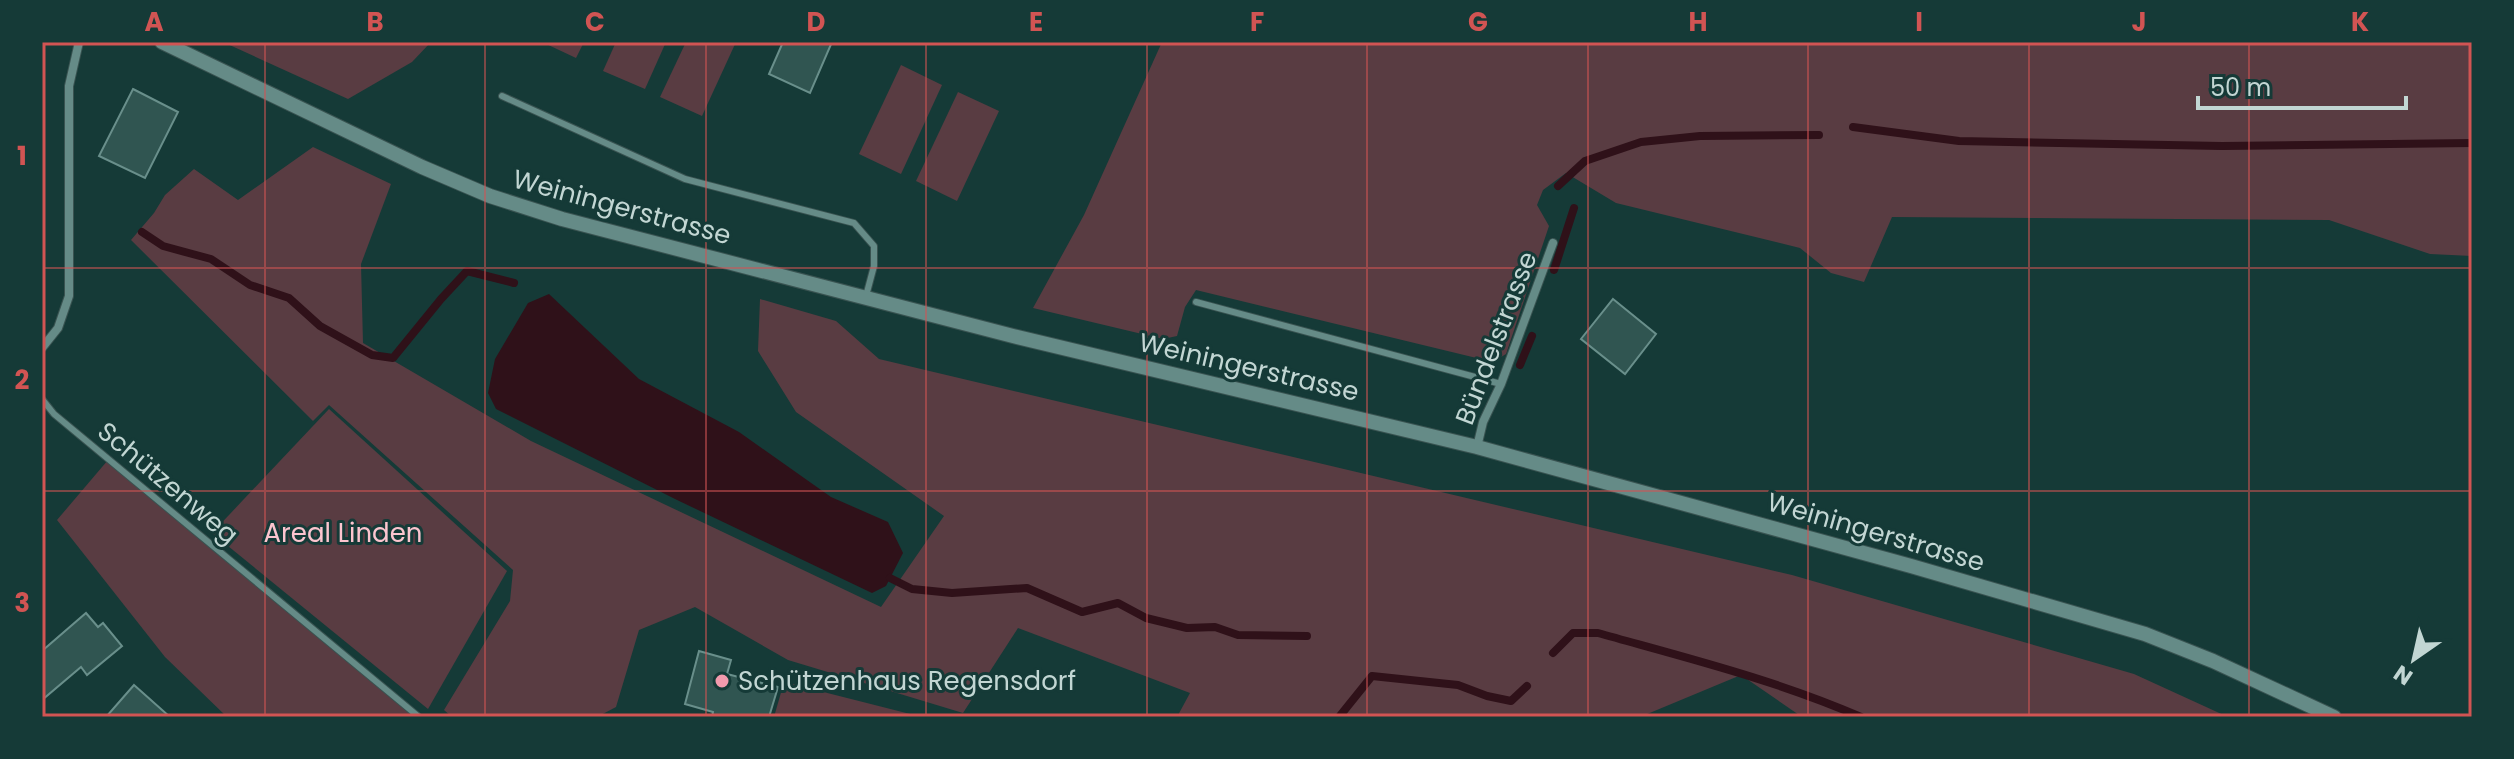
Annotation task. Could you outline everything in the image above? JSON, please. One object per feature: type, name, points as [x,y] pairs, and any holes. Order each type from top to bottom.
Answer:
[{"type":"street","points":[[42,348],[58,328],[69,296],[69,86],[79,42]]},
{"type":"street","name":"Weiningerstrasse","points":[[162,42],[422,167],[490,196],[562,219],[1013,336],[1477,447],[2145,634],[2213,661],[2334,717]]},
{"type":"street","name":"Bündelstrasse","points":[[1477,447],[1483,422],[1501,384],[1553,243]]},
{"type":"lane","points":[[502,96],[685,179],[854,223],[874,246],[874,266],[866,296]]},
{"type":"lane","points":[[1196,302],[1501,384]]},
{"type":"lane","name":"Schützenweg","points":[[42,399],[66,424],[419,717]]},
{"type":"green space","points":[[223,42],[431,42],[412,62],[348,99]]},
{"type":"green space","points":[[542,42],[584,42],[576,58]]},
{"type":"green space","points":[[616,42],[666,42],[645,89],[603,71]]},
{"type":"green space","points":[[686,42],[736,42],[702,116],[660,97]]},
{"type":"green space","points":[[1162,42],[2472,42],[2472,256],[2430,254],[2329,220],[1892,217],[1864,282],[1831,273],[1800,248],[1616,203],[1566,173],[1543,190],[1537,205],[1549,226],[1506,354],[1493,362],[1196,290],[1185,307],[1177,336],[1163,339],[1033,308],[1084,215]]},
{"type":"green space","points":[[901,65],[942,85],[901,174],[859,154]]},
{"type":"green space","points":[[958,92],[999,111],[957,201],[916,181]]},
{"type":"green space","points":[[313,147],[391,184],[361,264],[363,343],[531,441],[881,607],[944,516],[796,412],[758,351],[760,299],[836,321],[879,359],[1792,575],[2134,674],[2228,717],[1802,717],[1741,675],[1640,717],[1177,717],[1190,693],[1018,628],[963,713],[788,660],[695,607],[639,630],[616,707],[597,717],[452,717],[444,710],[510,601],[513,570],[329,405],[313,421],[131,240],[165,195],[194,169],[238,200]]},
{"type":"green space","name":"Areal Linden","points":[[329,409],[507,571],[428,709],[212,533]]},
{"type":"green space","name":"Areal Linden","points":[[108,460],[414,717],[227,717],[165,657],[57,520]]},
{"type":"green space","points":[[784,682],[922,717],[774,717]]},
{"type":"shaded area","points":[[549,294],[639,379],[739,432],[831,497],[888,522],[903,553],[886,586],[872,593],[496,409],[488,393],[495,359],[528,303]]},
{"type":"building","points":[[783,42],[832,42],[810,93],[769,74]]},
{"type":"building","points":[[133,89],[178,112],[145,178],[99,156]]},
{"type":"building","points":[[1613,299],[1656,334],[1625,374],[1581,339]]},
{"type":"building","points":[[86,613],[98,627],[103,623],[122,646],[87,675],[81,667],[42,700],[42,651]]},
{"type":"building","name":"Schützenhaus Regensdorf","points":[[699,651],[731,660],[727,674],[778,687],[769,717],[712,717],[713,712],[685,704]]},
{"type":"building","points":[[134,685],[170,717],[106,717]]},
{"type":"waterway","points":[[1853,127],[1959,141],[2222,146],[2472,143]]},
{"type":"waterway","points":[[1558,186],[1585,161],[1641,142],[1700,136],[1819,135]]},
{"type":"waterway","points":[[1554,270],[1574,208]]},
{"type":"waterway","points":[[142,232],[163,246],[211,259],[250,285],[289,298],[320,326],[372,355],[393,358],[467,271],[514,283]]},
{"type":"waterway","points":[[1520,365],[1532,336]]},
{"type":"waterway","points":[[890,578],[912,589],[952,593],[1027,588],[1082,612],[1118,603],[1146,618],[1187,628],[1215,627],[1238,635],[1307,636]]},
{"type":"waterway","points":[[1553,653],[1573,633],[1598,633],[1764,681],[1861,717]]},
{"type":"waterway","points":[[1339,717],[1372,676],[1458,685],[1511,701],[1527,686]]},
{"type":"place","name":"Schützenhaus Regensdorf","points":[[722,681]]}]
